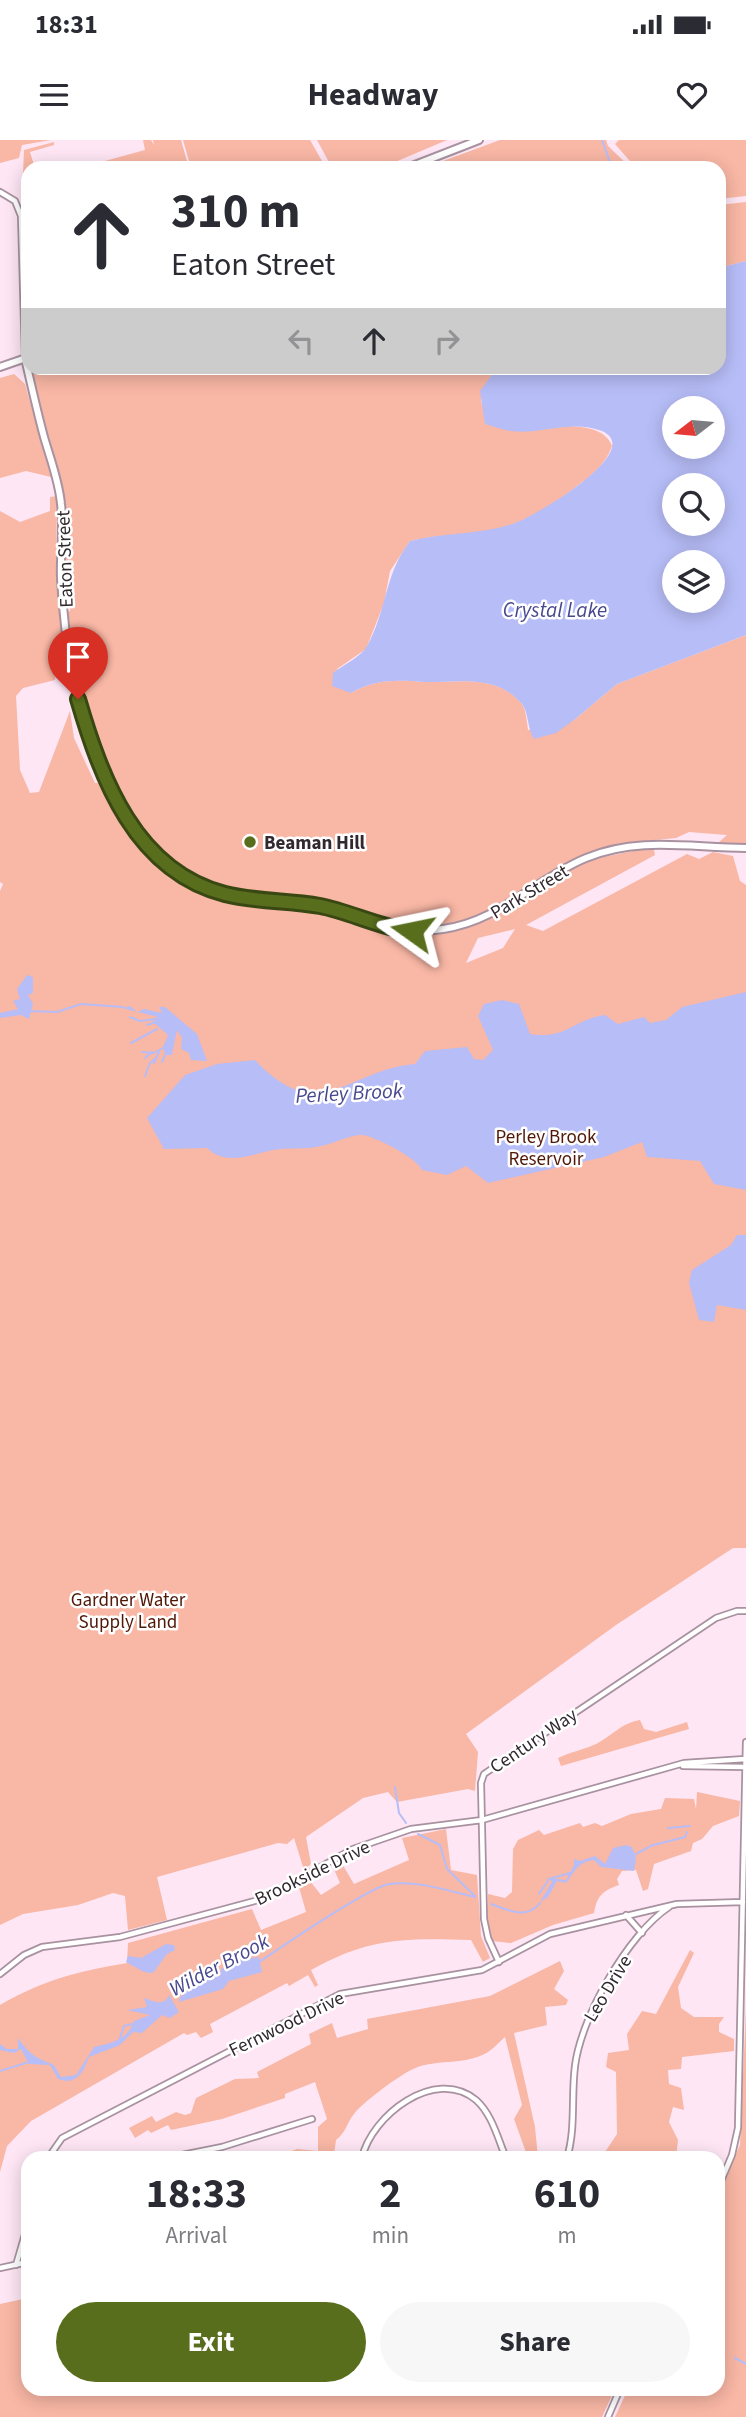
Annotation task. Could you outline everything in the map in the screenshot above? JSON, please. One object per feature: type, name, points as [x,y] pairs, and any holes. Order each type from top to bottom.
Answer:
[{"type":"street","points":[[425,161],[480,140]]},
{"type":"street","name":"Eaton Street","points":[[0,192],[13,199],[21,213]]},
{"type":"street","points":[[0,367],[21,360]]},
{"type":"street","name":"Eaton Street","points":[[31,375],[61,501],[62,586],[74,678],[83,718],[104,776],[124,815],[151,850],[191,880]]},
{"type":"street","name":"Park Street","points":[[191,880],[238,897],[317,905],[389,927],[425,931],[463,925],[488,917],[569,867],[611,850],[660,843],[746,848]]},
{"type":"street","name":"Century Way","points":[[499,1962],[485,1930],[482,1778],[494,1765],[716,1618],[746,1611]]},
{"type":"street","points":[[725,2172],[732,2157],[738,2128],[746,1742]]},
{"type":"street","name":"Brookside Drive","points":[[0,1974],[24,1955],[42,1947],[121,1937],[251,1902],[276,1892],[365,1844],[417,1827],[482,1820],[670,1766],[745,1759]]},
{"type":"street","name":"Brookside Drive","points":[[670,1766],[745,1767]]},
{"type":"street","points":[[677,1903],[743,1902]]},
{"type":"street","name":"Fernwood Drive","points":[[53,2151],[62,2138],[331,1998],[347,1992],[472,1972],[499,1962],[550,1934],[677,1903]]},
{"type":"street","name":"Leo Drive","points":[[568,2151],[573,2129],[575,2070],[582,2028],[600,1993],[654,1917],[677,1903]]},
{"type":"street","points":[[626,1915],[642,1933]]},
{"type":"street","points":[[364,2151],[378,2124],[416,2096],[442,2088],[468,2095],[482,2106],[503,2151]]},
{"type":"street","points":[[201,2151],[312,2119]]},
{"type":"street","points":[[16,2265],[21,2248]]},
{"type":"street","points":[[0,2268],[21,2264]]},
{"type":"street","points":[[608,2417],[617,2396]]},
{"type":"green space","points":[[0,140],[51,140],[22,145],[19,158],[0,163]]},
{"type":"green space","points":[[143,140],[151,140],[154,145],[153,140],[181,140],[187,161],[105,161],[145,150]]},
{"type":"green space","points":[[183,140],[310,140],[322,161],[189,161]]},
{"type":"green space","points":[[317,140],[447,140],[398,161],[328,161]]},
{"type":"green space","points":[[500,140],[606,140],[608,146],[624,161],[443,161]]},
{"type":"green space","points":[[619,140],[746,140],[746,196],[726,198],[726,161],[630,161],[615,144]]},
{"type":"green space","points":[[54,142],[54,145],[30,152],[33,161],[24,161],[24,150]]},
{"type":"green space","points":[[746,202],[746,261],[726,266],[726,204]]},
{"type":"green space","points":[[14,374],[25,384],[51,477],[26,471],[0,478],[0,378]]},
{"type":"green space","name":"Gardner Water Supply Land","points":[[33,375],[492,375],[483,390],[482,404],[492,416],[513,431],[583,427],[606,437],[612,446],[602,464],[593,473],[542,510],[516,523],[488,531],[410,541],[390,571],[384,603],[366,649],[337,669],[351,693],[369,685],[386,682],[463,681],[489,684],[512,694],[522,704],[528,730],[574,720],[617,684],[746,635],[746,845],[718,843],[727,835],[689,832],[676,838],[633,842],[601,849],[581,856],[491,912],[486,921],[574,868],[594,859],[648,848],[654,850],[655,855],[526,925],[543,931],[687,854],[699,859],[713,852],[733,856],[740,881],[746,885],[746,1548],[733,1548],[616,1625],[466,1734],[478,1752],[475,1791],[468,1789],[397,1802],[388,1792],[363,1798],[306,1837],[311,1864],[304,1870],[294,1838],[287,1844],[278,1843],[157,1877],[167,1920],[128,1930],[125,1896],[113,1893],[78,1905],[23,1914],[0,1925],[0,891],[3,884],[0,882],[0,511],[20,522],[50,511],[50,497],[57,496],[56,573],[61,613],[70,611],[64,554],[66,507]],"holes":[[[75,666],[78,688],[98,757],[131,822],[158,852],[206,880],[178,874],[137,840],[101,783],[95,783],[74,738],[70,711],[39,792],[30,793],[20,770],[16,696],[23,688],[55,680],[56,671]],[[515,929],[503,948],[466,963],[478,938]]]},
{"type":"green space","points":[[640,1720],[644,1729],[656,1732],[687,1722],[689,1729],[561,1766],[558,1758],[596,1744],[622,1727]]},
{"type":"green space","points":[[697,1792],[740,1801],[739,1816],[713,1826],[702,1839],[693,1843],[691,1851],[654,1864],[648,1889],[643,1891],[636,1870],[622,1871],[617,1879],[619,1885],[601,1895],[594,1913],[553,1925],[511,1943],[492,1941],[487,1918],[488,1894],[505,1898],[512,1892],[513,1849],[518,1840],[539,1830],[544,1835],[580,1823],[583,1827],[595,1823],[602,1826],[631,1814],[661,1809],[665,1798],[694,1799],[696,1809]]},
{"type":"green space","points":[[446,1829],[451,1870],[477,1875],[481,1936],[490,1958],[483,1962],[471,1940],[426,1939],[370,1945],[332,1959],[311,1970],[318,1985],[315,1987],[308,1975],[289,1986],[287,1983],[210,2024],[213,2032],[201,2038],[196,2032],[187,2035],[184,2033],[31,2121],[7,2146],[0,2172],[0,2005],[61,1978],[127,1963],[128,1943],[252,1909],[261,1930],[306,1912],[299,1887],[310,1881],[321,1895],[340,1883],[333,1867],[341,1862],[354,1884],[409,1860],[402,1838]]},
{"type":"green space","points":[[690,1950],[694,1953],[678,1987],[681,2008],[694,2017],[724,2017],[719,2024],[719,2032],[734,2039],[734,2051],[682,2057],[681,2069],[668,2070],[669,2084],[681,2088],[684,2110],[673,2107],[669,2122],[678,2140],[677,2151],[606,2151],[617,2134],[616,2072],[606,2067],[608,2053],[629,2050],[627,2034],[642,2011],[656,2014]]},
{"type":"green space","points":[[560,1961],[564,1971],[554,1989],[568,2000],[566,2005],[545,2007],[547,2025],[514,2033],[535,2127],[537,2151],[525,2151],[514,2119],[522,2105],[505,2037],[479,2057],[429,2064],[396,2079],[358,2109],[336,2140],[335,2151],[318,2151],[318,2127],[327,2119],[315,2082],[285,2094],[285,2098],[222,2119],[171,2130],[168,2125],[151,2133],[148,2130],[135,2138],[129,2128],[152,2116],[156,2122],[176,2112],[185,2115],[191,2113],[196,2098],[235,2079],[259,2078],[257,2072],[311,2044],[309,2034],[332,2023],[337,2038],[368,2029],[367,2019],[490,1996]]},
{"type":"green space","points":[[746,2009],[746,2417],[615,2417],[625,2396],[725,2396],[725,2178],[740,2145]]},
{"type":"green space","points":[[21,2300],[21,2396],[612,2396],[602,2417],[0,2417],[0,2304]]},
{"type":"water","name":"Crystal Lake","points":[[746,261],[746,635],[617,684],[556,733],[534,739],[522,704],[512,694],[488,684],[463,681],[386,682],[369,685],[351,693],[332,686],[333,673],[364,650],[374,633],[395,567],[410,541],[489,530],[515,523],[562,497],[599,467],[610,453],[612,440],[602,431],[590,428],[579,426],[522,432],[485,424],[480,391],[492,375],[726,375],[726,266]]},
{"type":"water","points":[[27,975],[33,977],[33,993],[28,995],[33,1004],[29,1019],[21,1015],[0,1018],[0,1013],[18,1009],[13,1001],[20,999],[17,989]]},
{"type":"water","name":"Perley Brook Reservoir","points":[[746,992],[746,1190],[714,1184],[700,1161],[647,1157],[642,1142],[604,1157],[488,1183],[466,1166],[447,1175],[422,1170],[419,1165],[395,1149],[363,1135],[326,1145],[279,1149],[238,1158],[222,1157],[207,1148],[164,1149],[147,1118],[185,1075],[217,1064],[255,1060],[277,1080],[297,1090],[316,1093],[334,1090],[391,1068],[415,1064],[425,1051],[467,1047],[474,1059],[483,1060],[493,1050],[478,1016],[484,1004],[502,1000],[519,1004],[530,1034],[542,1035],[561,1032],[585,1020],[605,1015],[618,1024],[644,1017],[650,1023],[666,1020],[682,1007]]},
{"type":"water","points":[[130,1006],[137,1012],[122,1008]]},
{"type":"water","points":[[159,1007],[165,1007],[197,1034],[207,1061],[191,1060],[189,1053],[181,1049],[182,1038],[177,1030],[172,1055],[165,1055],[163,1047],[168,1035],[154,1023],[154,1018],[158,1017],[137,1012],[144,1009],[162,1013]]},
{"type":"water","points":[[737,1235],[746,1235],[746,1310],[717,1305],[714,1322],[699,1320],[689,1283],[692,1270],[731,1245]]},
{"type":"water","points":[[626,1845],[632,1847],[636,1858],[634,1871],[601,1867],[594,1860],[588,1861],[577,1868],[566,1883],[557,1881],[548,1897],[540,1902],[552,1882],[549,1878],[566,1880],[574,1865],[574,1859],[580,1861],[595,1856],[605,1864],[613,1848]]},
{"type":"water","points":[[166,1944],[174,1945],[175,1950],[167,1954],[153,1973],[144,1972],[126,1962],[128,1956],[141,1958]]},
{"type":"water","points":[[259,1957],[262,1972],[229,1981],[223,1989],[179,2002],[180,1997],[202,1979],[220,1976],[221,1969],[236,1960]]},
{"type":"water","points":[[169,1995],[179,2012],[170,2018],[162,2015],[142,2033],[133,2032],[120,2045],[89,2057],[82,2072],[75,2079],[58,2079],[50,2065],[29,2064],[21,2049],[14,2053],[0,2050],[0,2044],[7,2049],[18,2049],[18,2038],[34,2055],[54,2065],[61,2077],[76,2075],[94,2047],[118,2040],[128,2033],[134,2021],[150,2015],[127,2010],[147,2007],[144,1998],[161,2002]]},
{"type":"waterway","points":[[602,140],[610,161]]},
{"type":"waterway","name":"Perley Brook","points":[[28,1011],[57,1012],[81,1004],[123,1007]]},
{"type":"waterway","points":[[130,1017],[140,1021],[156,1019]]},
{"type":"waterway","points":[[147,1025],[156,1022]]},
{"type":"waterway","points":[[131,1043],[157,1029]]},
{"type":"waterway","points":[[142,1052],[154,1053],[163,1048]]},
{"type":"waterway","points":[[145,1058],[152,1052]]},
{"type":"waterway","points":[[154,1063],[159,1052]]},
{"type":"waterway","points":[[162,1062],[165,1055]]},
{"type":"waterway","points":[[145,1076],[150,1063],[157,1057]]},
{"type":"waterway","points":[[395,1787],[399,1813],[406,1823]]},
{"type":"waterway","name":"Wilder Brook","points":[[668,1828],[690,1826]]},
{"type":"waterway","name":"Wilder Brook","points":[[650,1846],[685,1837],[687,1832]]},
{"type":"waterway","points":[[418,1834],[440,1845],[447,1869],[475,1896]]},
{"type":"waterway","name":"Wilder Brook","points":[[634,1855],[649,1847]]},
{"type":"waterway","points":[[539,1894],[549,1879],[570,1873]]},
{"type":"waterway","name":"Wilder Brook","points":[[259,1962],[345,1906],[389,1884],[422,1885],[475,1897]]},
{"type":"waterway","name":"Wilder Brook","points":[[491,1904],[523,1912],[540,1903]]},
{"type":"waterway","points":[[119,2041],[124,2026],[132,2024]]},
{"type":"waterway","points":[[0,2071],[29,2062]]},
{"type":"waterway","points":[[735,2358],[746,2364]]},
{"type":"place","name":"Beaman Hill","points":[[250,842]]},
{"type":"route","points":[[78,699],[104,776],[117,803],[136,834],[162,860],[179,872],[206,888],[226,894],[317,905],[389,927],[412,931]]}]
